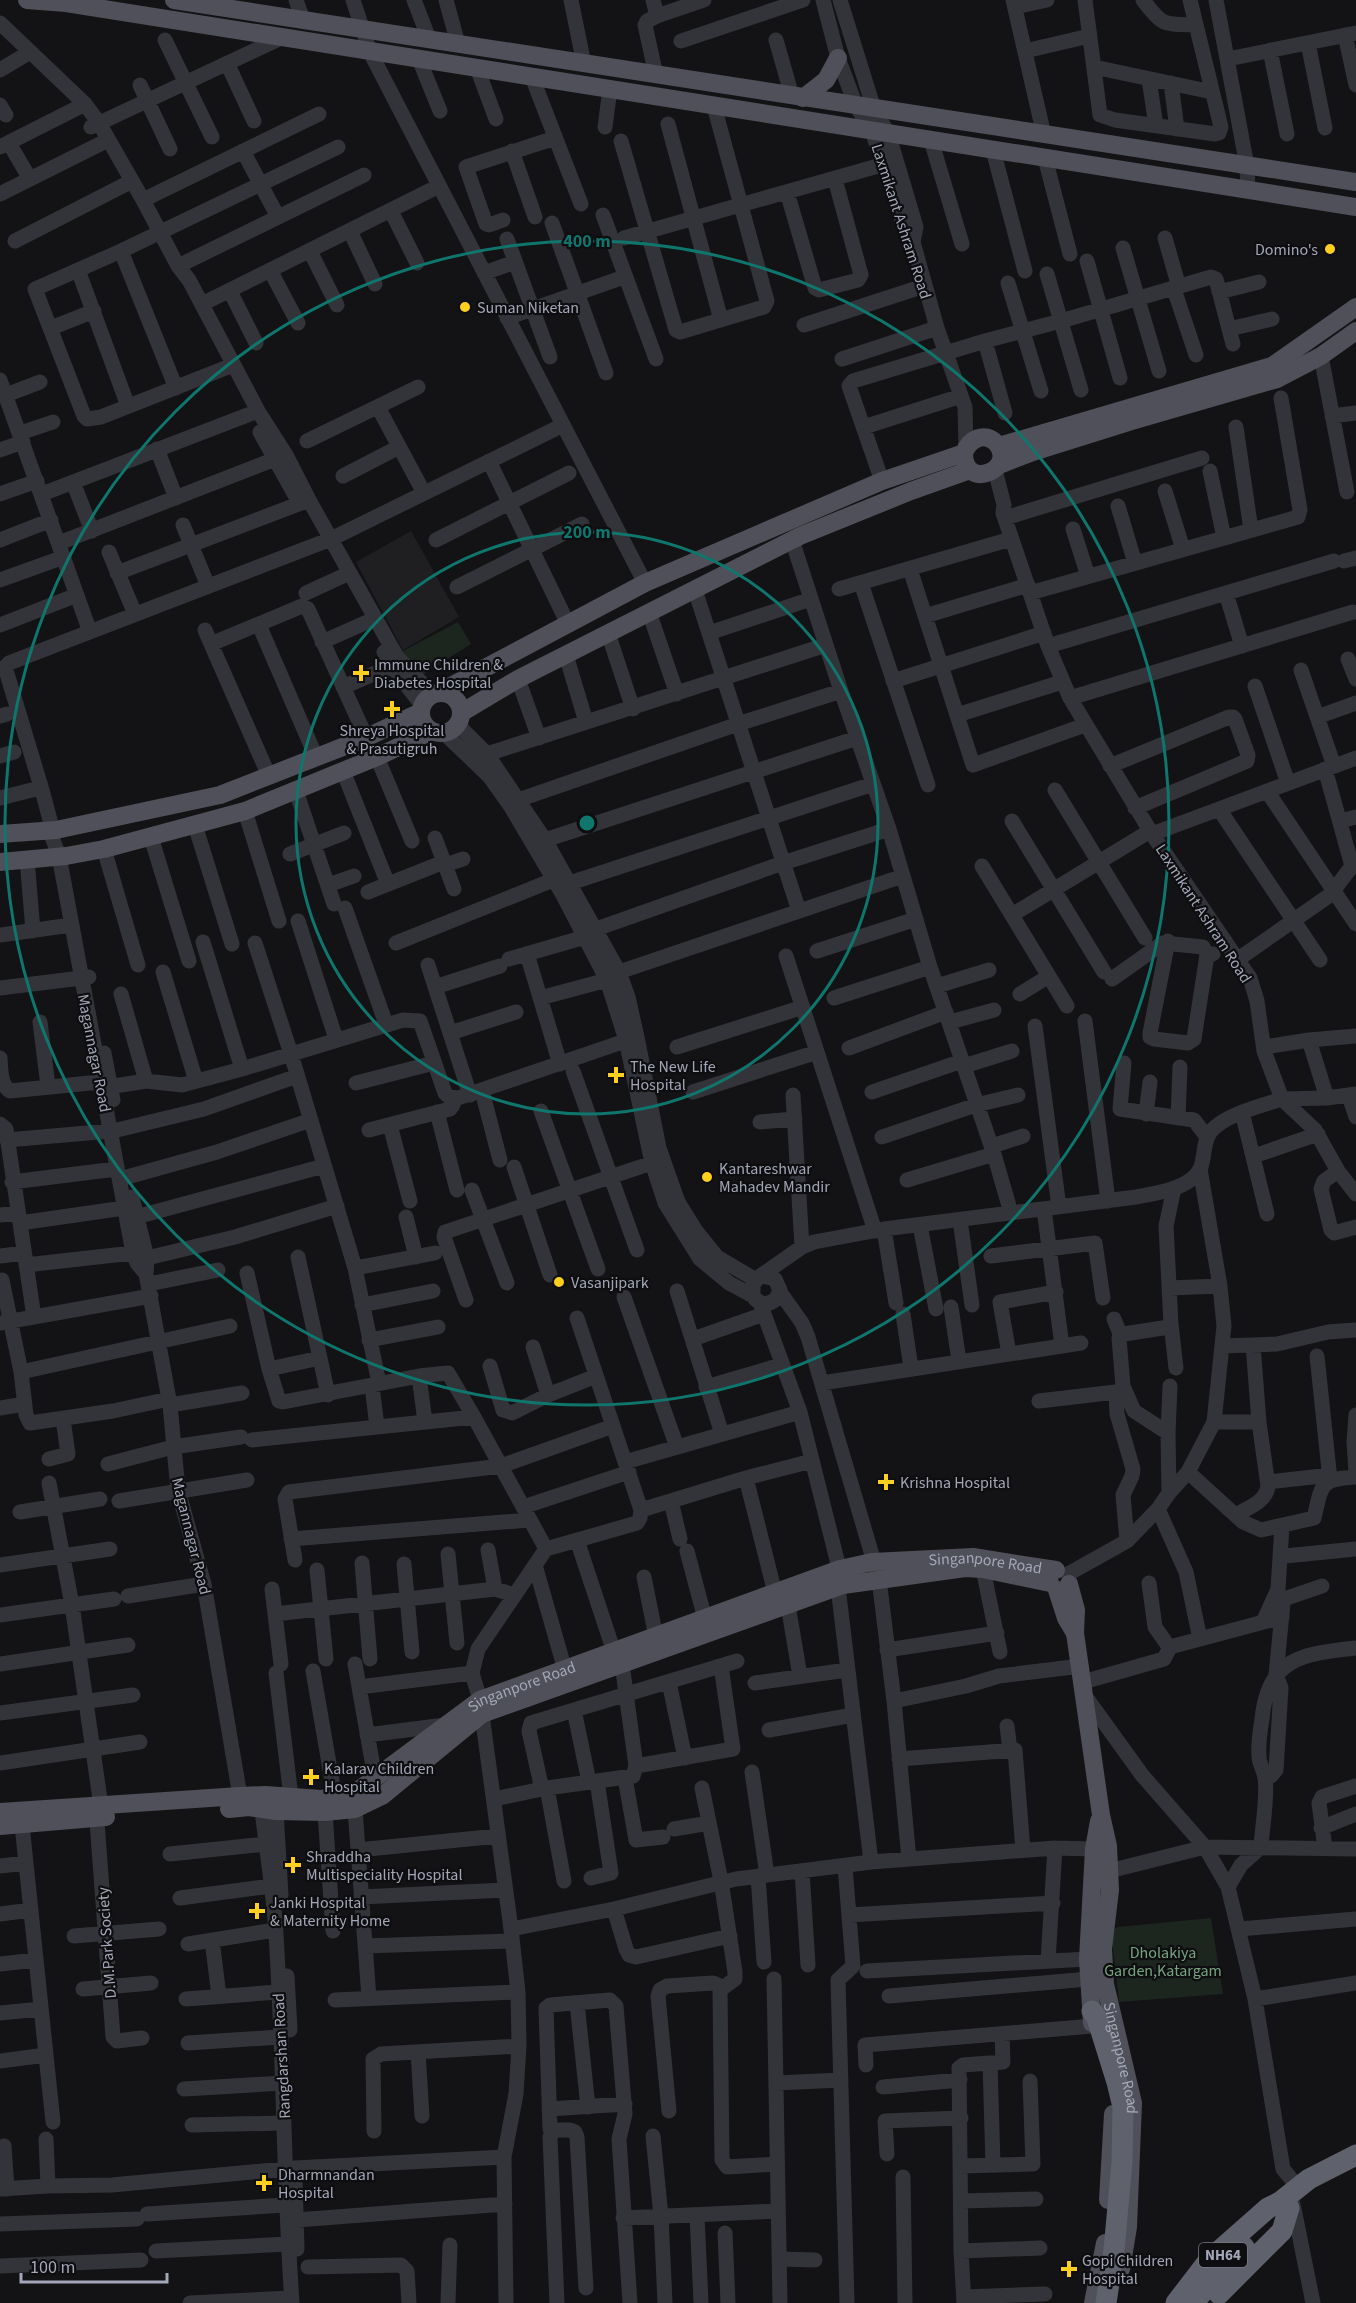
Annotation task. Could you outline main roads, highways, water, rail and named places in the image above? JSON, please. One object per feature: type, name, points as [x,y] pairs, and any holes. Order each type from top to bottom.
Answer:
[{"type":"highway","points":[[1096,2025],[1117,2082],[1122,2107],[1120,2184],[1106,2303]]},
{"type":"highway","name":"NH64","points":[[1194,2303],[1232,2258],[1309,2179],[1356,2155]]},
{"type":"highway","name":"NH64","points":[[1184,2303],[1204,2275],[1225,2253],[1284,2205],[1318,2185],[1356,2168]]},
{"type":"highway","points":[[1176,2303],[1209,2260],[1268,2208],[1284,2205],[1281,2231],[1226,2284],[1212,2303]]},
{"type":"main road","points":[[27,0],[66,3],[1356,207]]},
{"type":"main road","points":[[174,0],[1356,182]]},
{"type":"main road","points":[[797,97],[826,80],[838,58]]},
{"type":"main road","points":[[999,446],[1272,366],[1356,307]]},
{"type":"main road","points":[[0,862],[63,856],[104,849],[245,811],[374,759],[448,725],[518,679],[792,540],[911,491],[987,470],[1030,453],[1132,421],[1277,379],[1321,356],[1356,331]]},
{"type":"main road","points":[[982,437],[989,438],[999,446],[1001,452],[987,470],[964,459],[965,450],[970,441],[982,437]]},
{"type":"main road","points":[[0,834],[127,816],[220,795],[269,776],[364,738],[645,583],[882,481],[965,450]]},
{"type":"main road","points":[[446,693],[459,705],[448,725],[422,720],[428,701],[446,693]]},
{"type":"main road","name":"Singanpore Road","points":[[0,1826],[22,1825],[98,1810],[240,1796],[291,1797],[355,1809],[382,1796],[481,1707],[782,1599],[840,1581],[873,1562],[973,1557],[1060,1580]]},
{"type":"main road","name":"Singanpore Road","points":[[840,1581],[879,1580],[965,1568],[1060,1580]]},
{"type":"main road","name":"Singanpore Road","points":[[1060,1580],[1066,1618],[1075,1633],[1101,1815],[1108,1845],[1110,1890],[1103,1949],[1104,1984],[1133,2103],[1128,2227],[1115,2303]]},
{"type":"main road","name":"Singanpore Road","points":[[0,1812],[249,1808],[269,1810],[330,1805],[352,1795],[445,1725],[481,1707],[565,1670],[618,1658],[656,1637],[705,1619],[782,1599]]},
{"type":"main road","name":"Singanpore Road","points":[[1093,2303],[1105,2248],[1113,2106],[1096,2025],[1088,1959],[1094,1849],[1101,1815]]},
{"type":"place","name":"Domino's","points":[[1330,249]]},
{"type":"place","name":"Suman Niketan","points":[[465,307]]},
{"type":"place","name":"Immune Children & Diabetes Hospital","points":[[361,673]]},
{"type":"place","name":"Shreya Hospital & Prasutigruh","points":[[392,709]]},
{"type":"place","name":"The New Life Hospital","points":[[616,1075]]},
{"type":"place","name":"Kantareshwar Mahadev Mandir","points":[[707,1177]]},
{"type":"place","name":"Vasanjipark","points":[[559,1282]]},
{"type":"place","name":"Krishna Hospital","points":[[886,1482]]},
{"type":"place","name":"Kalarav Children Hospital","points":[[311,1777]]},
{"type":"place","name":"Shraddha Multispeciality Hospital","points":[[293,1865]]},
{"type":"place","name":"Janki Hospital & Maternity Home","points":[[257,1911]]},
{"type":"place","name":"Dharmnandan Hospital","points":[[264,2183]]},
{"type":"place","name":"Gopi Children Hospital","points":[[1069,2269]]},
{"type":"park label","name":"Dholakiya Garden,Katargam","points":[[1163,1961]]}]
